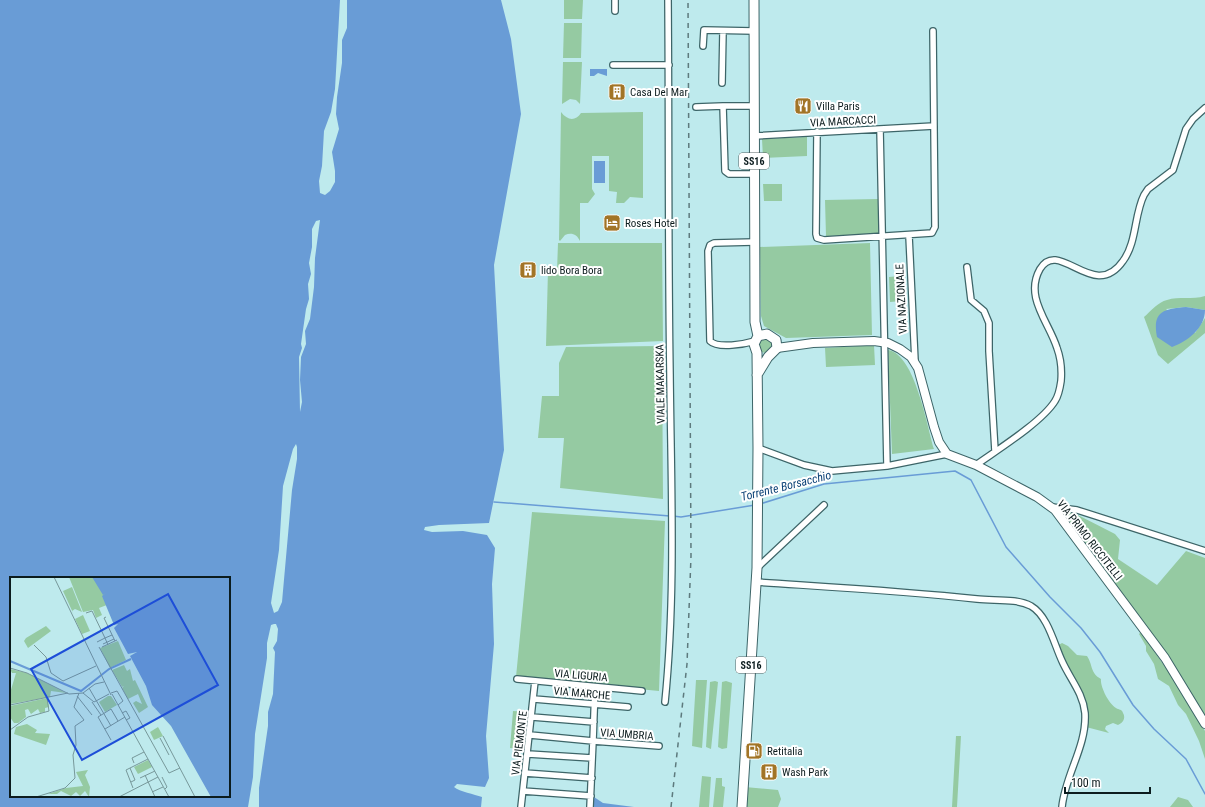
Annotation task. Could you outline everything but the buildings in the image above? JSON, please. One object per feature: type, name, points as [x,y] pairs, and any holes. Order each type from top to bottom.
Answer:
[{"type":"main road","name":"SS16","points":[[742,807],[757,568],[758,522],[757,342],[755,322],[754,242],[754,31],[758,21],[754,0]]},
{"type":"main road","points":[[757,375],[776,344],[770,335],[757,342],[762,356],[768,357]]},
{"type":"street","points":[[615,0],[615,11]]},
{"type":"street","name":"VIALE MAKARSKA","points":[[665,702],[672,529],[668,244],[668,0]]},
{"type":"street","points":[[703,46],[704,30],[754,31]]},
{"type":"street","points":[[722,83],[723,30]]},
{"type":"street","points":[[817,132],[817,238],[824,240],[929,235],[935,230],[933,31]]},
{"type":"street","points":[[613,65],[669,65]]},
{"type":"street","points":[[723,106],[725,171],[729,174],[754,174]]},
{"type":"street","points":[[696,107],[754,106]]},
{"type":"street","points":[[976,465],[1045,412],[1055,401],[1060,390],[1062,370],[1059,352],[1034,295],[1035,280],[1041,268],[1047,261],[1054,259],[1062,261],[1083,273],[1095,276],[1107,274],[1118,267],[1128,251],[1144,195],[1148,189],[1173,170],[1186,129],[1193,118],[1205,108]]},
{"type":"street","name":"VIA MARCACCI","points":[[754,136],[934,126]]},
{"type":"street","name":"VIA NAZIONALE","points":[[880,129],[887,466]]},
{"type":"street","name":"VIA NAZIONALE","points":[[909,236],[915,362],[921,375],[934,426],[940,442],[947,454]]},
{"type":"street","points":[[754,242],[714,242],[708,249],[709,340],[715,344],[742,344],[757,342]]},
{"type":"street","points":[[967,267],[971,300],[984,311],[989,323],[989,351],[995,451]]},
{"type":"street","name":"VIA NAZIONALE","points":[[776,344],[792,345],[838,342],[884,342],[902,351],[915,362]]},
{"type":"street","points":[[758,448],[792,461],[824,470],[844,471],[887,466],[947,454]]},
{"type":"street","name":"VIA PRIMO RICCITELLI","points":[[947,454],[976,465],[1037,497],[1052,507],[1160,652],[1205,724]]},
{"type":"street","points":[[757,568],[824,505]]},
{"type":"street","points":[[1052,507],[1081,511],[1205,552]]},
{"type":"street","points":[[756,582],[919,592],[1016,602],[1033,607],[1043,620],[1062,662],[1078,688],[1084,711],[1082,739],[1065,787],[1062,807]]},
{"type":"street","name":"VIA LIGURIA","points":[[517,679],[642,691]]},
{"type":"street","name":"VIA PIEMONTE","points":[[521,807],[535,681]]},
{"type":"street","points":[[593,741],[595,686]]},
{"type":"street","name":"VIA MARCHE","points":[[534,699],[628,707]]},
{"type":"street","points":[[532,717],[594,722]]},
{"type":"street","name":"VIA UMBRIA","points":[[530,735],[659,746]]},
{"type":"street","name":"VIA UMBRIA","points":[[590,807],[593,741]]},
{"type":"street","points":[[528,754],[592,758]]},
{"type":"street","points":[[525,773],[592,778]]},
{"type":"street","points":[[523,791],[591,796]]},
{"type":"green space","points":[[564,0],[583,0],[582,19],[564,19]]},
{"type":"green space","points":[[564,23],[582,23],[581,58],[563,58]]},
{"type":"green space","points":[[563,62],[582,62],[580,104],[576,100],[570,99],[562,104]]},
{"type":"green space","points":[[561,112],[566,117],[574,119],[581,113],[643,112],[643,198],[630,197],[624,203],[616,203],[617,192],[609,191],[609,156],[592,156],[592,189],[595,194],[588,203],[580,203],[580,241],[576,235],[572,234],[567,234],[560,241],[559,240]]},
{"type":"green space","points":[[807,137],[807,156],[763,158],[762,139]]},
{"type":"green space","points":[[763,184],[782,184],[782,201],[764,201]]},
{"type":"green space","points":[[878,199],[879,235],[826,236],[825,200]]},
{"type":"green space","points":[[558,243],[662,243],[663,341],[546,346],[548,270],[557,271]]},
{"type":"green space","points":[[870,243],[872,335],[786,338],[764,326],[761,316],[760,247]]},
{"type":"green space","points":[[900,276],[902,301],[890,302],[889,277]]},
{"type":"green space","points":[[1205,296],[1205,310],[1186,307],[1166,309],[1195,333],[1205,318],[1205,333],[1168,364],[1158,355],[1144,317],[1164,301],[1176,298],[1195,298]]},
{"type":"green space","points":[[764,337],[771,340],[773,347],[766,353],[761,352],[758,343]]},
{"type":"green space","points":[[874,345],[875,365],[826,367],[825,348]]},
{"type":"green space","points":[[662,346],[663,499],[560,488],[564,438],[538,438],[542,396],[559,396],[559,363],[566,347]]},
{"type":"green space","points":[[888,350],[897,354],[906,364],[913,377],[934,449],[892,454]]},
{"type":"green space","points":[[532,512],[665,521],[659,691],[516,677]]},
{"type":"green space","points":[[1072,512],[1115,534],[1120,540],[1118,559],[1157,585],[1186,551],[1205,558],[1205,718],[1064,517]]},
{"type":"green space","points":[[1141,632],[1183,693],[1205,731],[1205,759],[1199,741],[1186,714],[1178,705],[1169,686],[1158,679],[1154,664],[1146,651],[1146,646],[1139,634]]},
{"type":"green space","points":[[1062,643],[1068,646],[1077,655],[1087,656],[1093,671],[1097,677],[1101,679],[1107,698],[1113,706],[1123,712],[1124,720],[1121,723],[1118,725],[1113,723],[1106,726],[1105,729],[1109,733],[1086,727],[1086,713],[1057,646]]},
{"type":"green space","points":[[696,680],[707,680],[702,748],[692,746]]},
{"type":"green space","points":[[726,681],[732,683],[727,748],[722,749],[718,747],[722,682]]},
{"type":"green space","points":[[710,682],[718,682],[711,749],[706,747]]},
{"type":"green space","points":[[513,711],[529,712],[526,749],[510,748]]},
{"type":"green space","points":[[956,736],[961,736],[957,807],[952,807]]},
{"type":"green space","points":[[702,776],[711,777],[709,807],[699,807]]},
{"type":"green space","points":[[716,778],[722,778],[722,786],[725,787],[723,807],[713,807]]},
{"type":"green space","points":[[745,787],[778,790],[781,799],[778,807],[743,807]]},
{"type":"green space","points":[[1178,797],[1188,800],[1193,807],[1170,807]]},
{"type":"water","points":[[0,0],[501,0],[511,39],[521,114],[494,265],[504,450],[489,523],[439,525],[425,527],[424,530],[432,532],[463,531],[487,535],[495,548],[492,584],[494,644],[486,736],[489,778],[485,787],[457,784],[454,787],[463,792],[482,797],[481,807],[0,807]]},
{"type":"water","points":[[590,69],[607,69],[607,76],[598,73],[594,76],[590,76]]},
{"type":"water","points":[[594,161],[605,161],[605,183],[594,183]]},
{"type":"water","points":[[1186,307],[1205,310],[1202,323],[1194,333],[1184,341],[1172,347],[1157,337],[1156,322],[1161,313],[1171,309]]},
{"type":"water","points":[[594,797],[603,803],[634,807],[594,807]]},
{"type":"pier","points":[[340,0],[347,0],[347,28],[342,40],[342,63],[337,97],[336,114],[339,129],[332,152],[335,182],[330,191],[325,195],[320,193],[319,181],[322,166],[324,131],[331,112],[335,89]]},
{"type":"pier","points":[[320,220],[310,319],[305,331],[306,344],[301,357],[300,380],[302,402],[300,412],[299,357],[302,348],[301,344],[306,309],[309,299],[308,284],[311,274],[309,263],[312,247],[312,229],[316,221]]},
{"type":"pier","points":[[296,444],[297,459],[292,490],[282,602],[278,611],[274,613],[271,603],[279,550],[283,486],[293,449]]},
{"type":"pier","points":[[276,624],[278,629],[277,641],[273,648],[275,652],[273,694],[268,712],[268,726],[259,788],[259,807],[248,807],[253,777],[255,734],[267,658],[267,643],[271,625]]},
{"type":"waterway","points":[[760,504],[824,484],[955,471],[971,480],[1006,547],[1050,597],[1081,628],[1100,652],[1133,705],[1154,729],[1186,759],[1205,794]]},
{"type":"waterway","name":"Torrente Borsacchio","points":[[494,502],[670,516]]},
{"type":"waterway","name":"Torrente Borsacchio","points":[[673,516],[681,517],[755,505]]},
{"type":"railway","points":[[671,807],[687,664],[691,556],[688,0]]},
{"type":"place","name":"Casa Del Mar","points":[[617,92]]},
{"type":"place","name":"Villa Paris","points":[[803,106]]},
{"type":"place","name":"Roses Hotel","points":[[612,223]]},
{"type":"place","name":"lido Bora Bora","points":[[528,270]]},
{"type":"place","name":"Retitalia","points":[[754,751]]},
{"type":"place","name":"Wash Park","points":[[769,772]]}]
